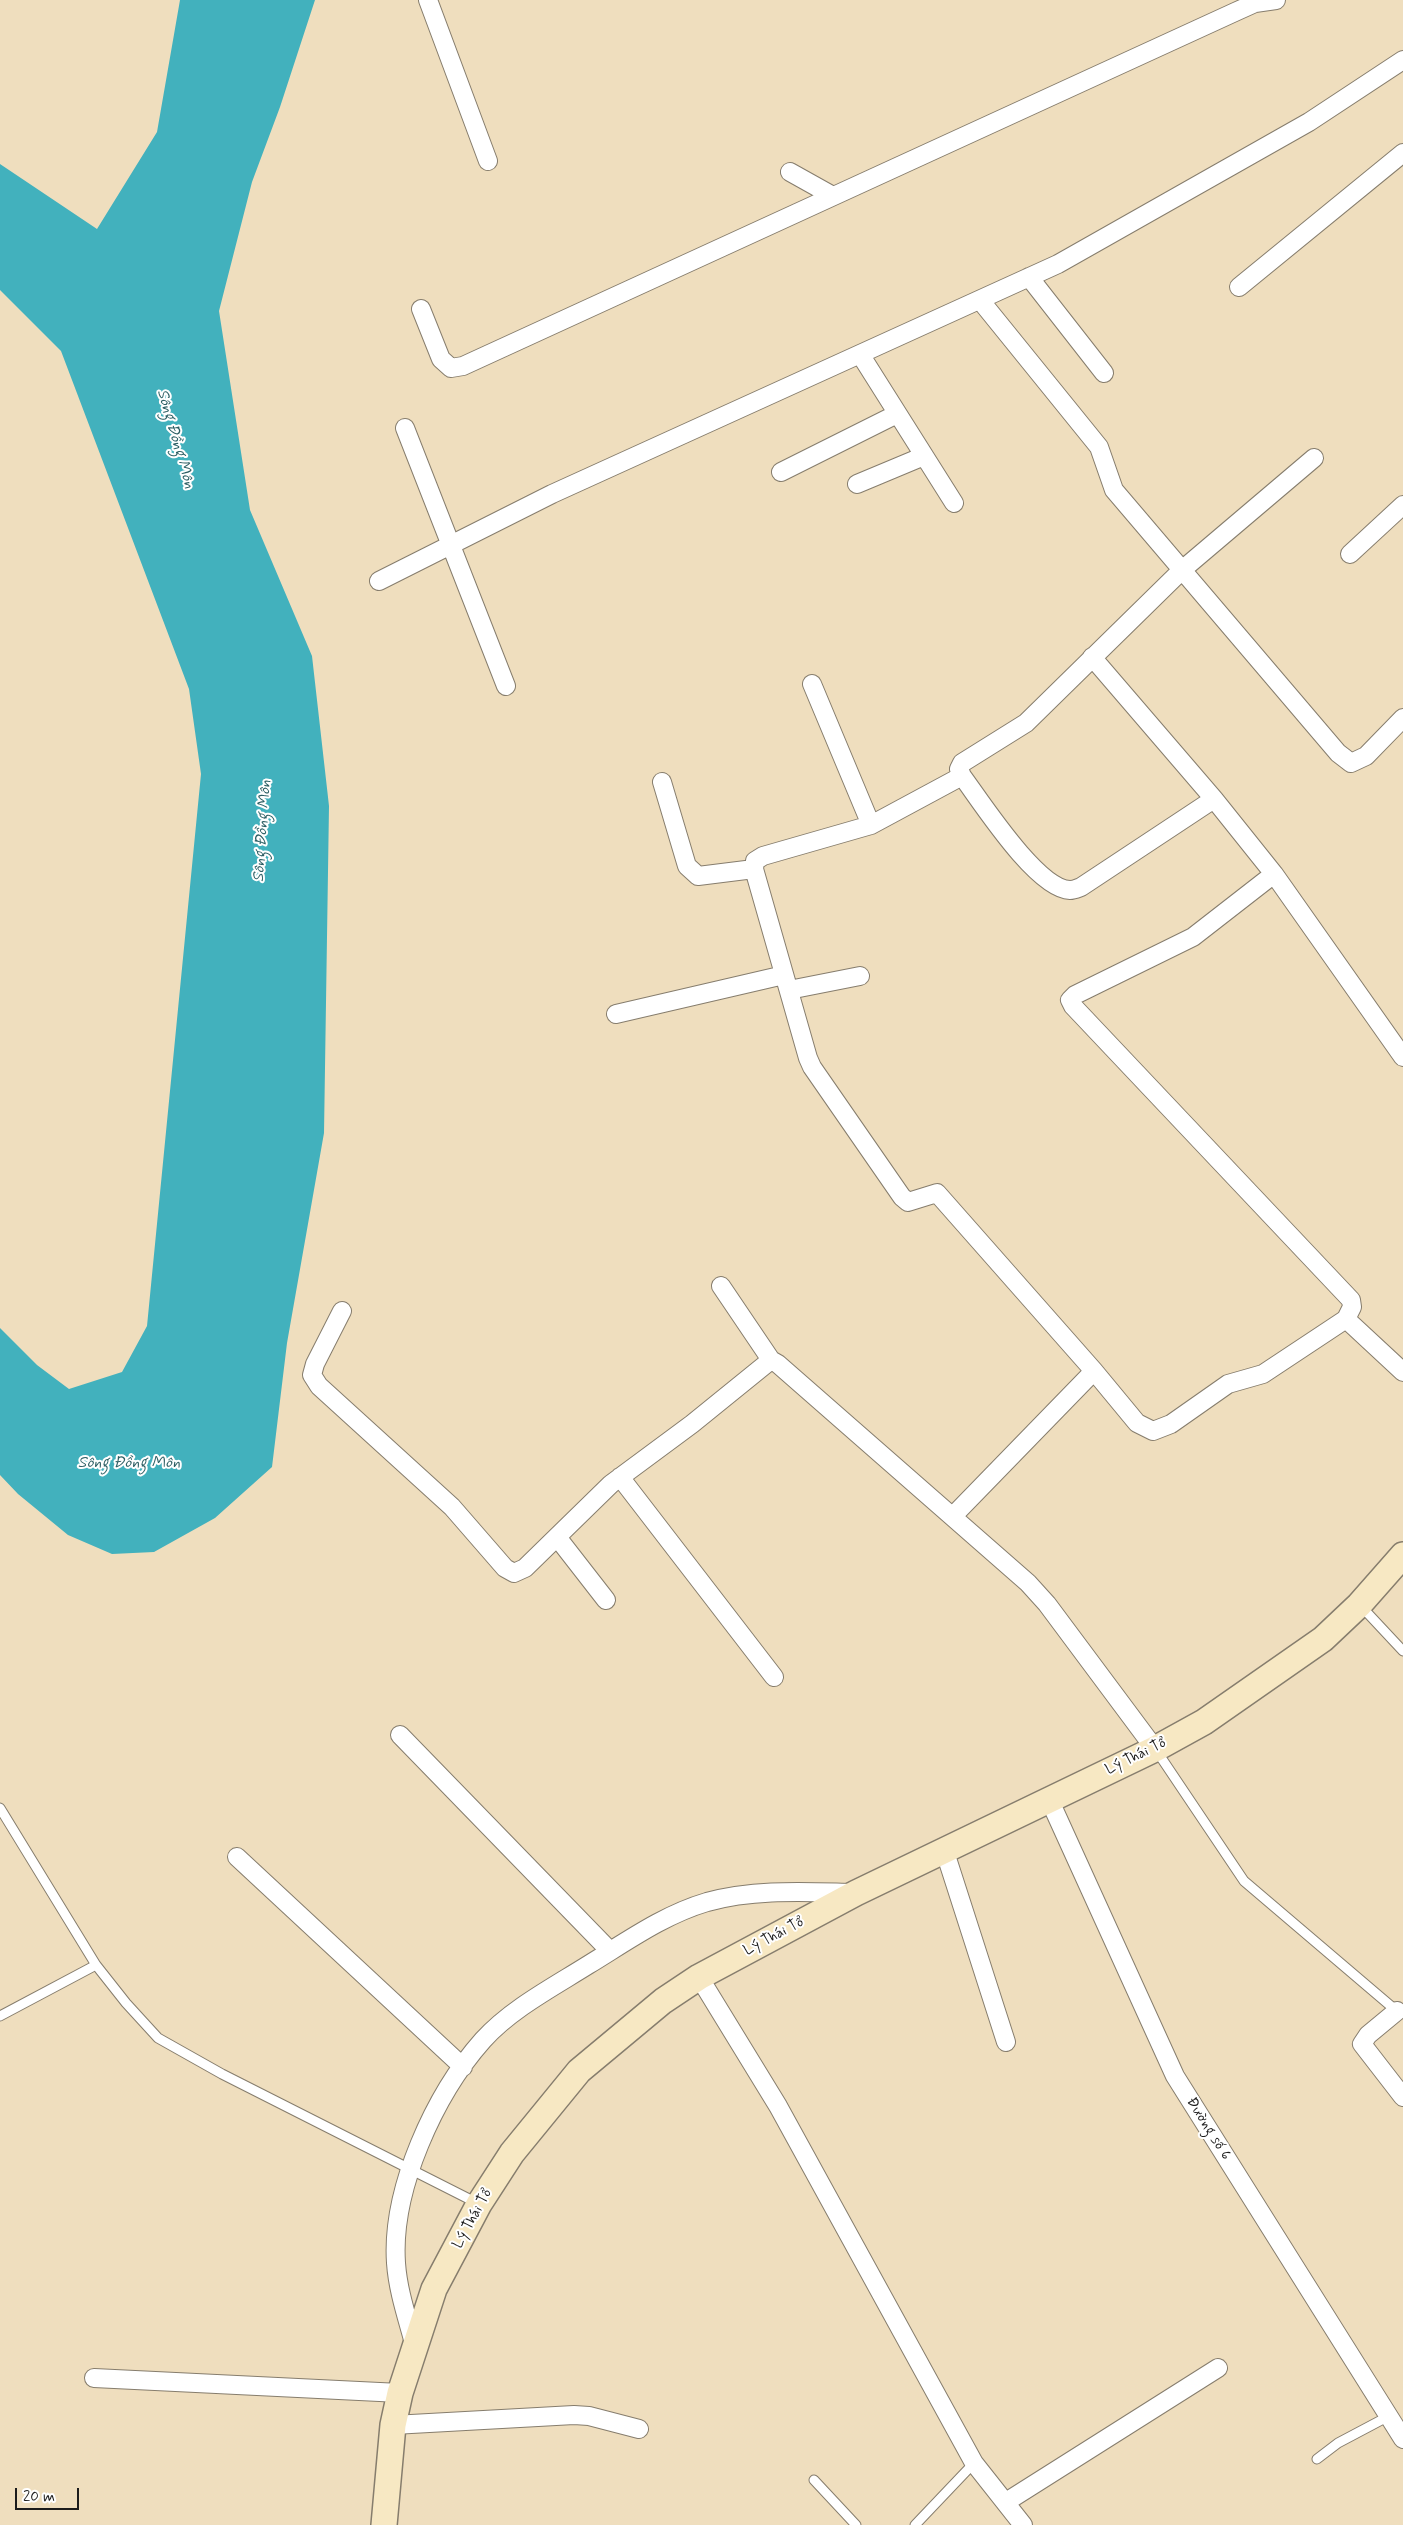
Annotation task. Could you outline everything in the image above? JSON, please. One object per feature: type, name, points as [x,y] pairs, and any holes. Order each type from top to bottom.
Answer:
[{"type":"main road","name":"Lý Thái Tổ","points":[[384,2525],[393,2425],[400,2393],[434,2289],[479,2204],[512,2153],[579,2071],[663,2001],[699,1977],[856,1893],[1155,1749],[1204,1722],[1323,1640],[1359,1605],[1403,1555]]},
{"type":"street","points":[[428,0],[488,161]]},
{"type":"street","points":[[421,309],[441,359],[451,368],[463,366],[1235,12],[1255,3],[1276,0]]},
{"type":"street","points":[[379,581],[552,494],[1058,264],[1309,122],[1403,60]]},
{"type":"street","points":[[1238,287],[1403,153]]},
{"type":"street","points":[[790,172],[833,196]]},
{"type":"street","points":[[1029,277],[1104,372]]},
{"type":"street","points":[[980,300],[1099,447],[1103,455],[1108,478],[1114,490],[1338,753],[1351,763],[1366,756],[1403,718]]},
{"type":"street","points":[[860,354],[954,503]]},
{"type":"street","points":[[781,472],[898,414]]},
{"type":"street","points":[[406,428],[506,686]]},
{"type":"street","points":[[857,484],[924,456]]},
{"type":"street","points":[[1214,799],[1082,887],[1072,890],[1062,888],[1026,862],[962,776],[959,768],[962,763],[1026,723],[1182,570],[1314,458]]},
{"type":"street","points":[[1350,554],[1403,505]]},
{"type":"street","points":[[1092,657],[1214,799],[1274,874],[1403,1057]]},
{"type":"street","points":[[812,684],[872,825]]},
{"type":"street","points":[[962,776],[872,825],[763,856],[755,861],[754,869],[812,1067],[902,1197],[908,1202],[937,1193],[1094,1371],[1137,1423],[1153,1431],[1171,1424],[1228,1384],[1263,1374],[1346,1319],[1352,1307],[1347,1295],[1073,1006],[1070,1000],[1193,937],[1274,874]]},
{"type":"street","points":[[662,782],[687,866],[692,873],[698,876],[754,869]]},
{"type":"street","points":[[616,1014],[787,982],[860,976]]},
{"type":"street","points":[[721,1286],[771,1360],[778,1364],[1028,1583],[1047,1604],[1155,1749]]},
{"type":"street","points":[[342,1311],[315,1364],[312,1375],[319,1386],[452,1507],[505,1568],[514,1573],[524,1568],[620,1477],[692,1424],[771,1360]]},
{"type":"street","points":[[1346,1319],[1403,1372]]},
{"type":"street","points":[[953,1516],[1094,1371]]},
{"type":"street","points":[[620,1477],[774,1677]]},
{"type":"street","points":[[557,1536],[606,1600]]},
{"type":"street","points":[[400,1735],[610,1951]]},
{"type":"street","name":"Đường số 6","points":[[1048,1799],[1175,2076],[1403,2439]]},
{"type":"street","points":[[944,1849],[1006,2042]]},
{"type":"street","points":[[237,1857],[463,2067]]},
{"type":"street","points":[[415,2347],[398,2283],[395,2237],[410,2168],[440,2098],[484,2039],[530,2001],[661,1919],[708,1902],[766,1892],[856,1893]]},
{"type":"street","points":[[699,1977],[778,2106],[974,2463],[1022,2525]]},
{"type":"street","points":[[1400,2014],[1368,2036],[1362,2044],[1403,2097]]},
{"type":"street","points":[[1006,2502],[1218,2368]]},
{"type":"street","points":[[94,2378],[400,2393]]},
{"type":"street","points":[[393,2425],[574,2415],[589,2416],[638,2429]]},
{"type":"lane","points":[[1359,1605],[1403,1651]]},
{"type":"lane","points":[[1155,1749],[1244,1881],[1400,2014]]},
{"type":"lane","points":[[0,1808],[96,1965],[132,2010],[158,2038],[172,2047],[479,2204]]},
{"type":"lane","points":[[0,2016],[96,1965]]},
{"type":"lane","points":[[1317,2459],[1338,2443],[1388,2416]]},
{"type":"lane","points":[[915,2525],[974,2463]]},
{"type":"lane","points":[[814,2480],[856,2525]]},
{"type":"water","name":"Sông Đồng Môn","points":[[180,0],[315,0],[280,107],[252,182],[219,311],[250,510],[312,656],[329,806],[324,1133],[287,1343],[272,1467],[215,1518],[154,1552],[112,1554],[68,1535],[18,1494],[0,1475],[0,1328],[37,1365],[69,1389],[122,1372],[147,1326],[201,774],[189,689],[61,351],[0,290],[0,164],[97,229],[157,132]]}]
